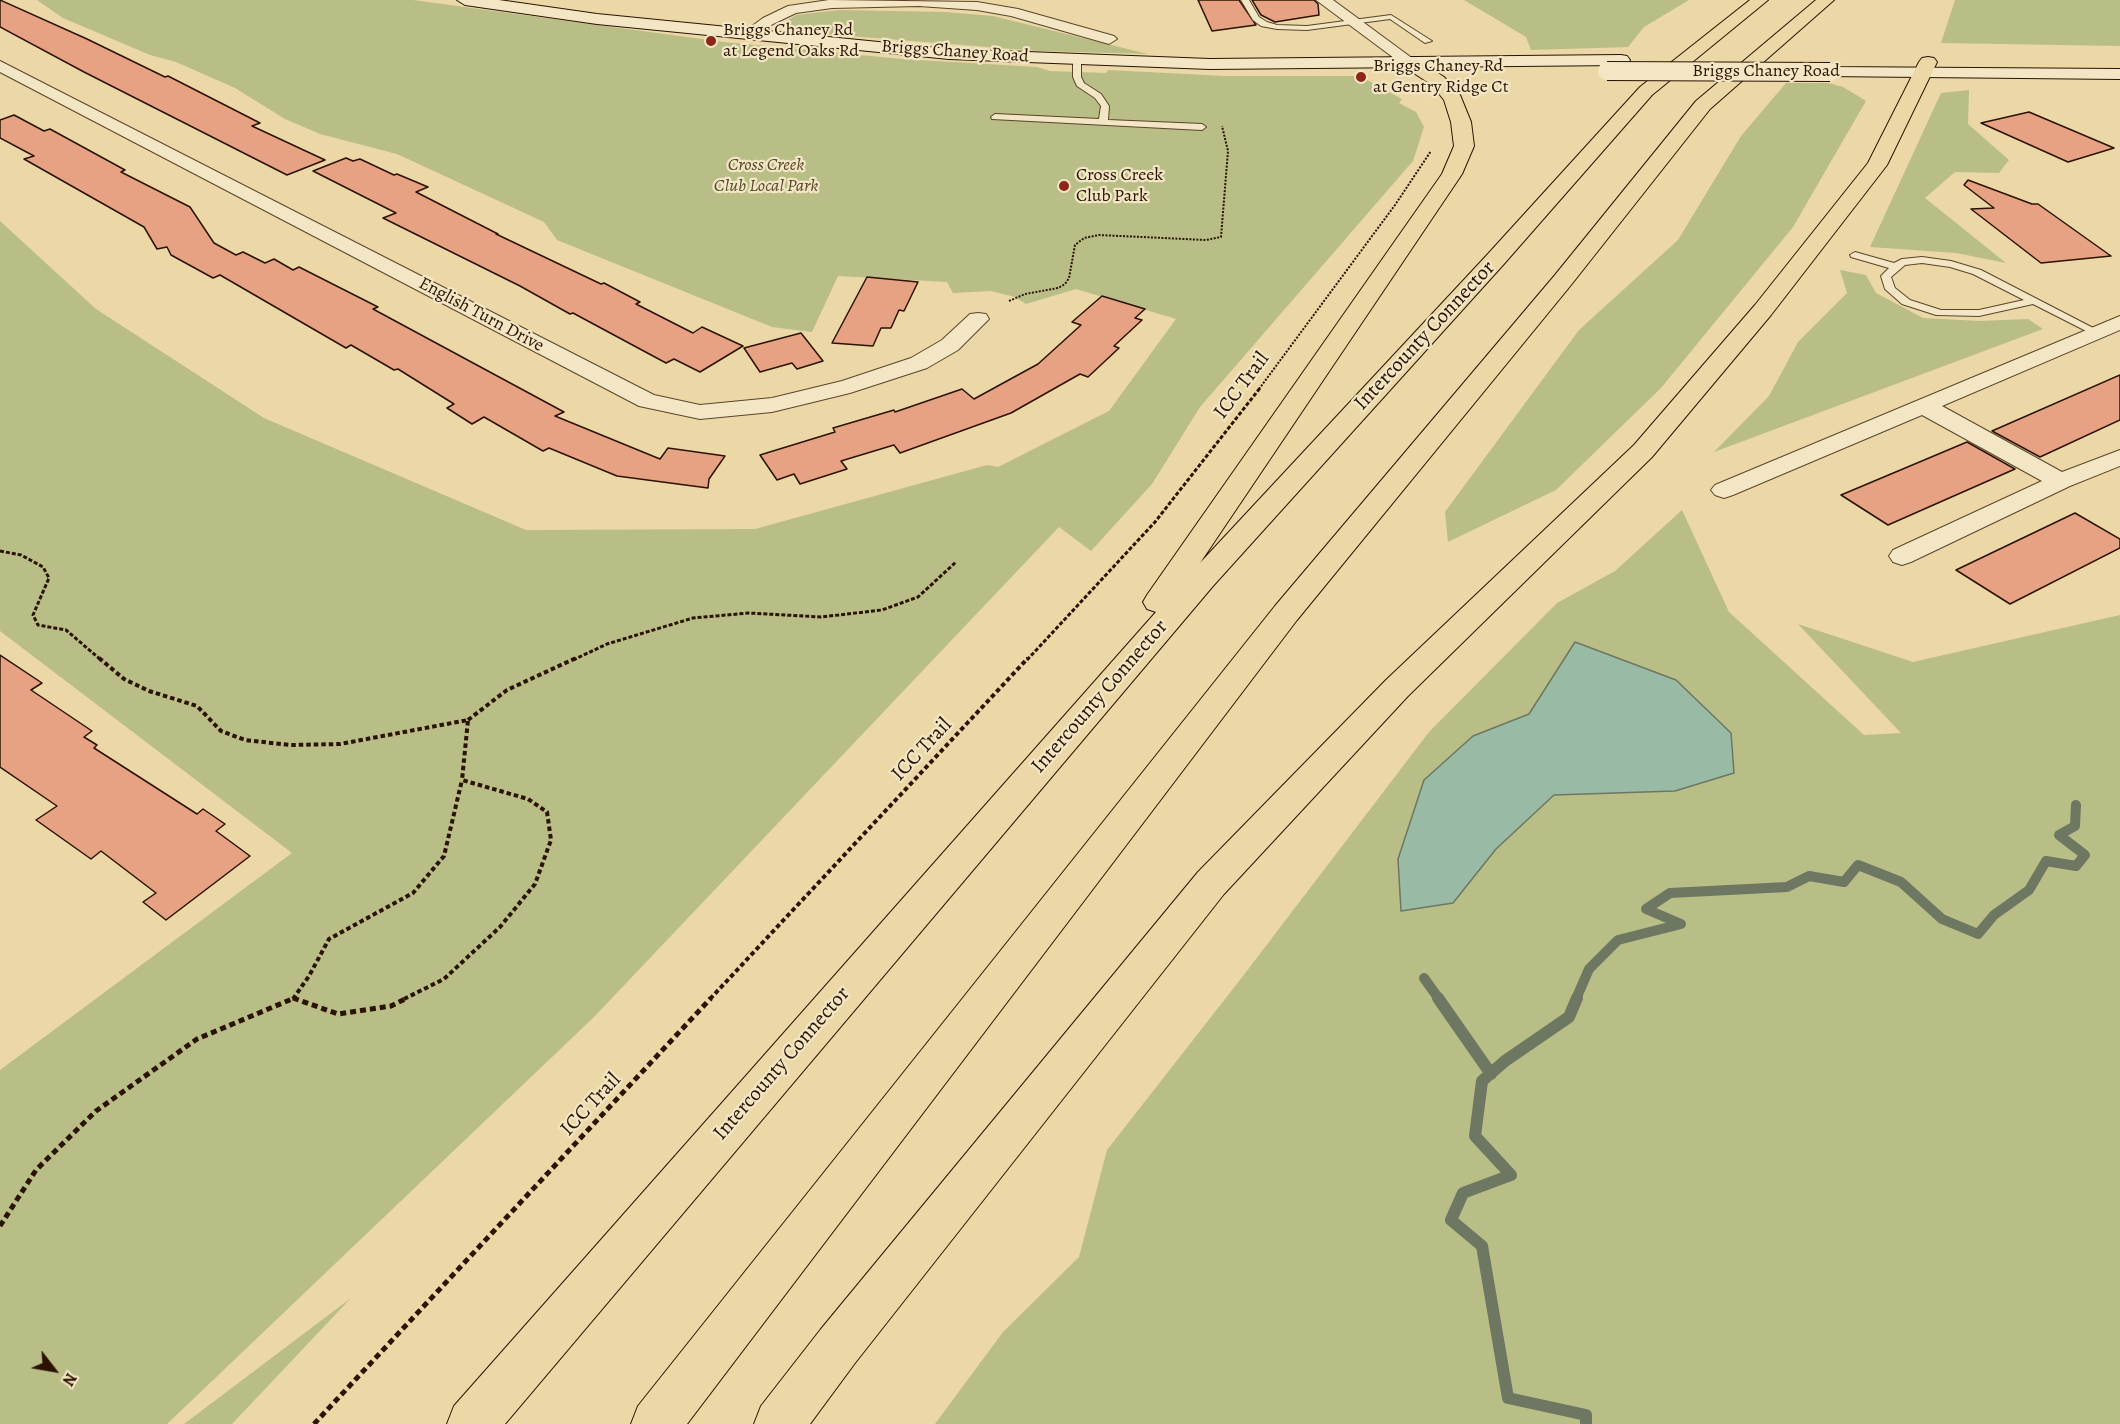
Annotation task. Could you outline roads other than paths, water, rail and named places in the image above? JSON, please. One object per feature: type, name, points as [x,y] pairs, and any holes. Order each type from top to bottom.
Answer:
[{"type":"highway","name":"Intercounty Connector","points":[[472,1424],[1202,579],[1646,92],[1760,0]]},
{"type":"highway","points":[[656,1424],[1286,614],[1555,289],[1703,105],[1826,0]]},
{"type":"highway","points":[[1059,744],[1452,174],[1464,146],[1461,122],[1456,107],[1453,99],[1438,81],[1412,64]]},
{"type":"highway","points":[[779,1424],[838,1346],[1211,882],[1397,688],[1643,451],[1763,310],[1877,165],[1926,67]]},
{"type":"main road","name":"Briggs Chaney Road","points":[[465,0],[597,19],[949,54],[1210,64],[1412,64],[1439,70],[1472,72],[1614,66],[1834,66],[2120,74]]},
{"type":"main road","name":"Briggs Chaney Road","points":[[1926,67],[2120,63]]},
{"type":"street","points":[[1013,12],[1032,0]]},
{"type":"street","points":[[1323,0],[1412,64]]},
{"type":"street","points":[[748,35],[768,21],[793,9],[832,4],[920,1],[1013,12],[1109,39]]},
{"type":"street","name":"English Turn Drive","points":[[0,66],[647,401],[700,411],[772,405],[850,386],[920,363],[950,345],[978,320]]},
{"type":"street","points":[[1724,490],[2094,331],[2120,322]]},
{"type":"street","points":[[2094,331],[2120,344]]},
{"type":"street","points":[[1922,405],[2061,481]]},
{"type":"street","points":[[1902,556],[2061,481],[2120,457]]},
{"type":"lane","points":[[1245,0],[1256,18],[1264,24],[1277,27],[1307,28],[1391,17],[1428,41]]},
{"type":"lane","points":[[1077,59],[1077,77],[1080,84],[1098,96],[1105,105],[1103,122]]},
{"type":"lane","points":[[995,117],[1202,127]]},
{"type":"lane","points":[[1855,255],[1896,267]]},
{"type":"lane","points":[[2034,301],[1979,313],[1940,313],[1906,302],[1890,289],[1886,276],[1902,262],[1922,260],[1951,264],[1977,272],[2094,331]]},
{"type":"waterway","points":[[1576,999],[1589,969],[1618,940],[1681,924],[1646,909],[1670,893],[1787,887],[1809,876],[1844,882],[1858,865],[1901,882],[1942,919],[1978,934],[1994,915],[2029,890],[2046,861],[2076,866],[2085,855],[2059,835],[2075,826],[2076,805]]},
{"type":"waterway","points":[[1424,978],[1439,999]]},
{"type":"waterway","points":[[1438,998],[1491,1073]]},
{"type":"waterway","points":[[1491,1073],[1569,1017],[1577,998]]},
{"type":"waterway","points":[[1491,1073],[1482,1081],[1475,1136],[1511,1175],[1463,1193],[1451,1220],[1482,1246],[1508,1398],[1586,1415],[1586,1424]]},
{"type":"place","name":"Briggs Chaney Rd at Legend Oaks Rd","points":[[711,41]]},
{"type":"place","name":"Briggs Chaney Rd at Gentry Ridge Ct","points":[[1361,77]]},
{"type":"place","name":"Cross Creek Club Park","points":[[1064,186]]},
{"type":"park label","name":"Cross Creek Club Local Park","points":[[766,176]]}]
